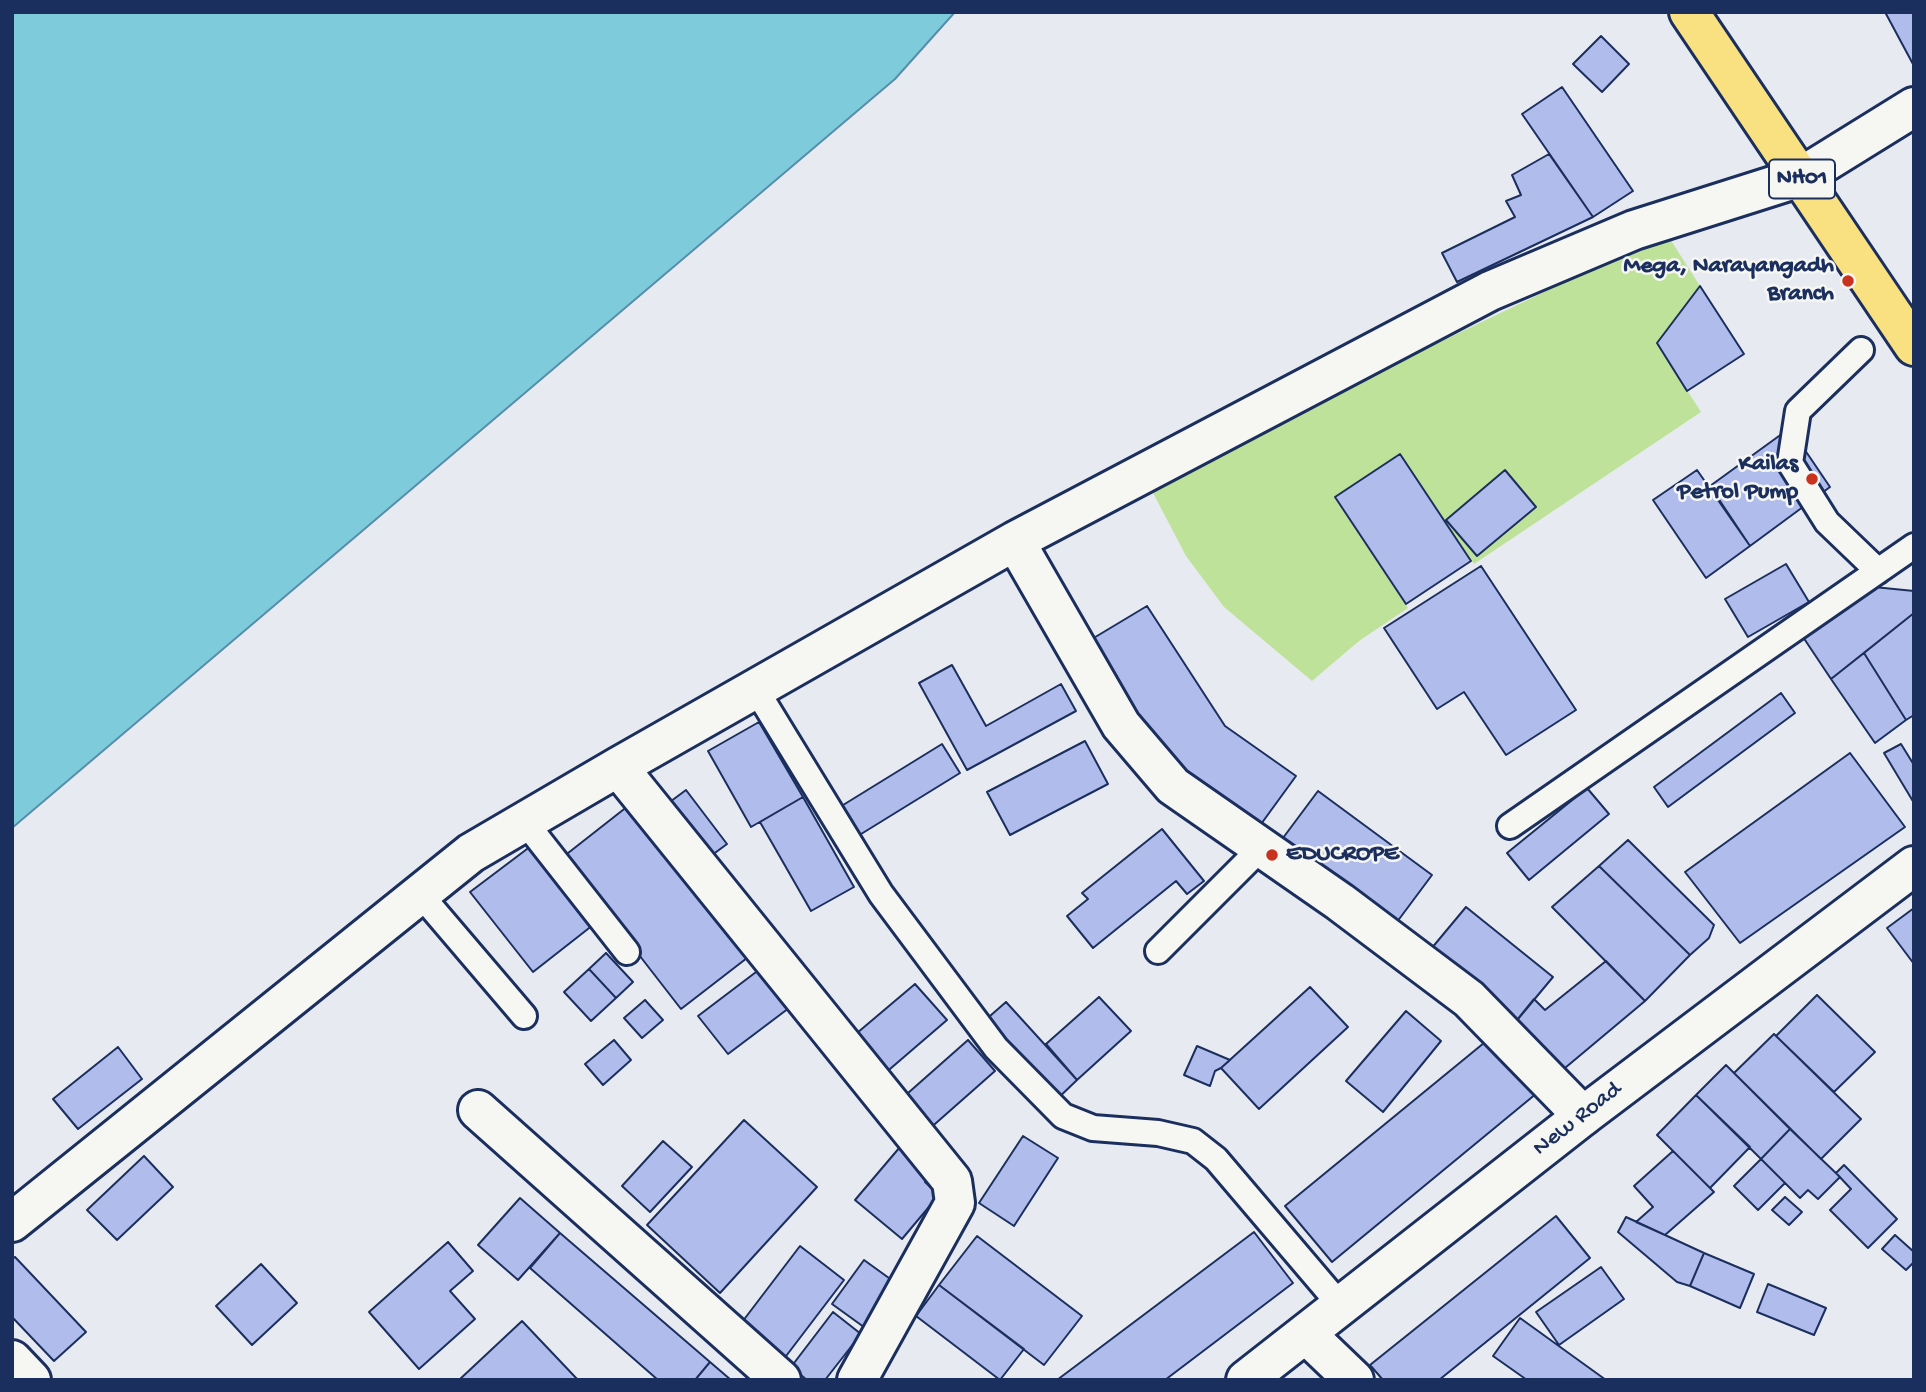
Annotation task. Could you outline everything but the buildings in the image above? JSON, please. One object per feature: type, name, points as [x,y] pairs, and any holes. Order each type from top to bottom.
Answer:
[{"type":"highway","name":"NH01","points":[[1689,12],[1914,346]]},
{"type":"street","points":[[12,1222],[471,853],[1014,541],[1490,291],[1634,230],[1801,177],[1914,107]]},
{"type":"street","points":[[1014,541],[1121,725],[1173,786],[1340,902],[1469,999],[1583,1116]]},
{"type":"street","points":[[618,767],[952,1181],[955,1203],[857,1380]]},
{"type":"street","name":"New Road","points":[[1246,1380],[1583,1116],[1914,866]]},
{"type":"street","points":[[478,1110],[781,1380]]},
{"type":"street","points":[[1306,1334],[1354,1380]]},
{"type":"street","points":[[12,1360],[31,1380]]},
{"type":"lane","points":[[1861,350],[1798,411],[1790,463],[1827,522],[1878,571]]},
{"type":"lane","points":[[1510,826],[1914,546]]},
{"type":"lane","points":[[755,688],[881,894],[996,1048],[1063,1116],[1093,1128],[1158,1133],[1193,1141],[1216,1159],[1341,1306]]},
{"type":"lane","points":[[525,822],[626,952]]},
{"type":"lane","points":[[1158,951],[1262,847]]},
{"type":"lane","points":[[420,894],[524,1016]]},
{"type":"green space","points":[[1670,239],[1700,286],[1657,343],[1701,412],[1474,564],[1400,454],[1335,497],[1408,608],[1359,641],[1312,681],[1224,607],[1186,556],[1151,489],[1265,426],[1565,282]]},
{"type":"water","points":[[12,12],[955,12],[895,79],[12,828]]},
{"type":"place","name":"Mega, Narayangadh Branch","points":[[1848,281]]},
{"type":"place","name":"Kailas Petrol Pump","points":[[1812,479]]},
{"type":"place","name":"EDUCROPE","points":[[1272,855]]}]
